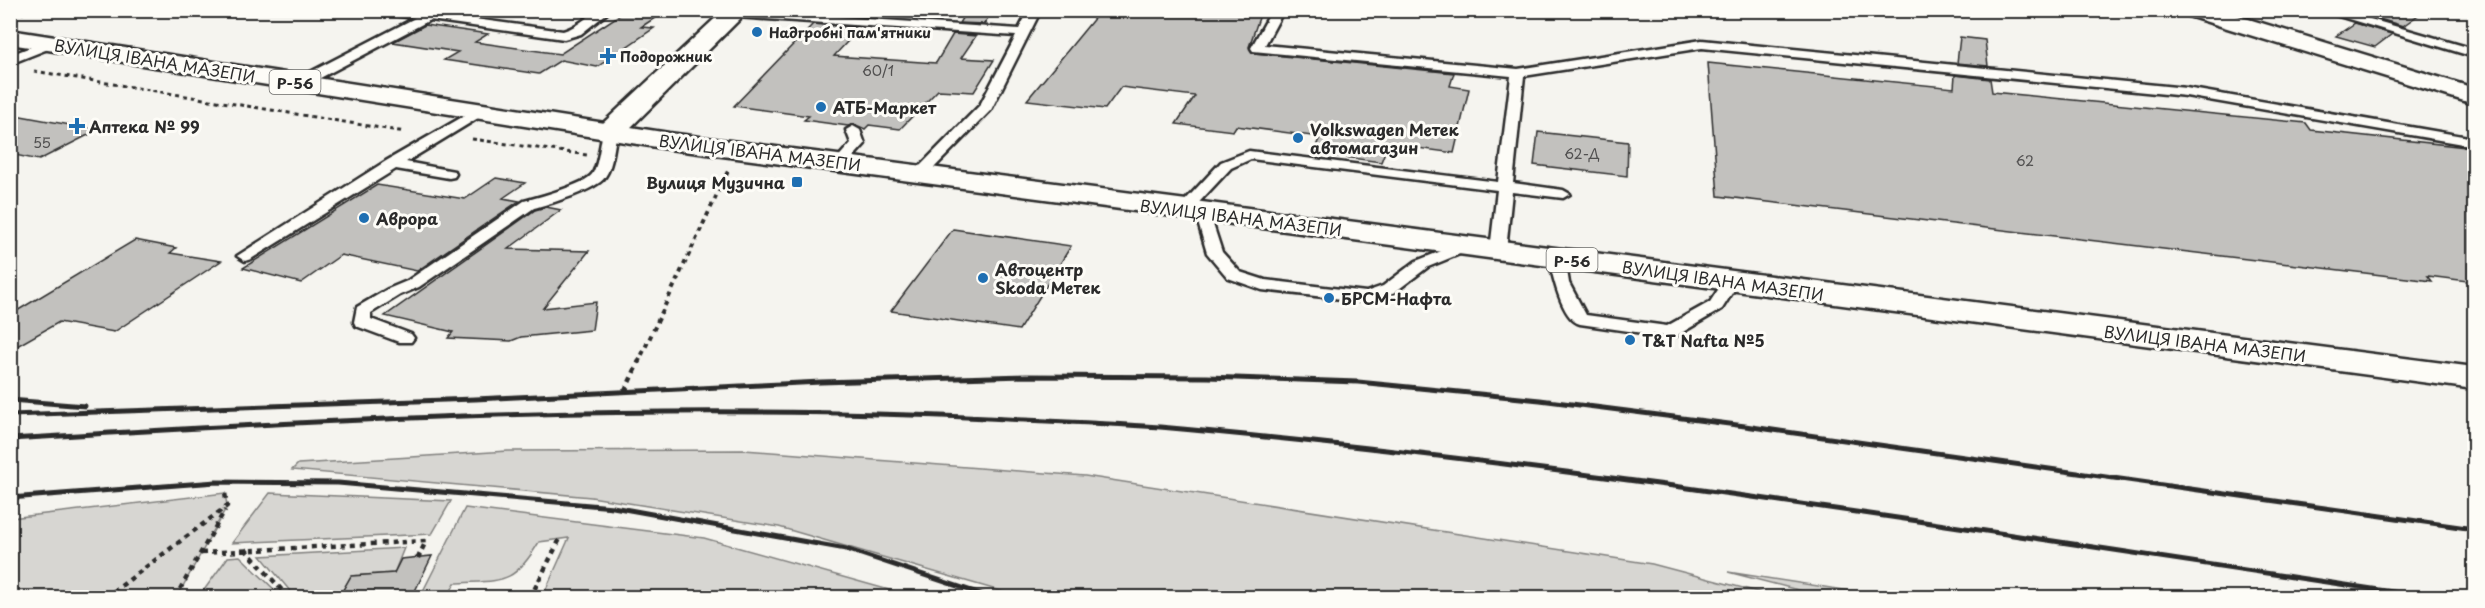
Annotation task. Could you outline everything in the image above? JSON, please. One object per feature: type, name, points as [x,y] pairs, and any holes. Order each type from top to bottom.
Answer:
[{"type":"main road","points":[[2193,10],[2475,96]]},
{"type":"main road","points":[[607,143],[737,12]]},
{"type":"main road","name":"ВУЛИЦЯ ІВАНА МАЗЕПИ","points":[[10,37],[478,112],[607,143],[841,162],[921,172],[1193,211],[2475,378]]},
{"type":"lane","points":[[379,10],[564,35],[577,31],[606,10]]},
{"type":"lane","points":[[300,83],[441,10]]},
{"type":"lane","points":[[921,172],[986,107],[1035,10]]},
{"type":"lane","points":[[1278,10],[1257,48],[1518,73],[1701,44],[2186,92],[2474,142]]},
{"type":"lane","points":[[2324,10],[2475,53]]},
{"type":"lane","points":[[737,12],[1023,33]]},
{"type":"lane","points":[[10,60],[49,44]]},
{"type":"lane","points":[[1498,250],[1518,73]]},
{"type":"lane","points":[[245,256],[478,112]]},
{"type":"lane","points":[[841,162],[858,144],[853,130]]},
{"type":"lane","points":[[405,338],[362,322],[363,310],[413,284],[529,204],[549,200],[559,194],[584,187],[599,176],[607,143]]},
{"type":"lane","points":[[1467,246],[1422,264],[1389,289],[1368,297],[1262,285],[1234,275],[1215,253],[1193,211],[1226,165],[1249,155],[1563,194]]},
{"type":"lane","points":[[391,164],[449,174]]},
{"type":"lane","points":[[1557,258],[1562,283],[1580,319],[1670,332],[1716,305],[1731,282]]},
{"type":"path","points":[[10,15],[34,10]]},
{"type":"path","points":[[34,71],[387,131],[443,135],[587,155],[607,143]]},
{"type":"path","points":[[625,391],[731,166],[720,164]]},
{"type":"path","points":[[175,597],[227,506],[225,493]]},
{"type":"path","points":[[105,597],[227,506]]},
{"type":"path","points":[[531,597],[560,539]]},
{"type":"path","points":[[201,553],[426,541],[418,558]]},
{"type":"path","points":[[245,549],[289,597]]},
{"type":"shaded area","points":[[744,450],[1085,476],[1652,564],[1777,597],[1021,597],[779,527],[591,497],[292,470],[298,464],[508,451]]},
{"type":"shaded area","points":[[225,493],[227,506],[177,597],[11,597],[11,518]]},
{"type":"shaded area","points":[[270,493],[451,501],[432,534],[232,543]]},
{"type":"shaded area","points":[[465,508],[704,538],[914,597],[571,597],[572,593],[543,596],[569,538],[539,542],[522,567],[505,578],[484,582],[455,583],[448,597],[420,597]]},
{"type":"shaded area","points":[[404,548],[394,573],[351,576],[339,597],[295,597],[261,556]]},
{"type":"shaded area","points":[[240,556],[282,597],[199,597],[228,557]]},
{"type":"shaded area","points":[[1728,572],[1889,597],[1825,597]]},
{"type":"building","points":[[627,10],[667,10],[641,27],[654,28],[597,67],[561,60],[539,74],[444,60],[458,52],[393,42],[425,25],[488,34],[475,42],[560,54]]},
{"type":"building","points":[[827,10],[875,10],[870,17],[823,14]]},
{"type":"building","points":[[967,10],[993,10],[984,24],[959,23]]},
{"type":"building","points":[[1101,10],[1261,12],[1249,47],[1253,53],[1454,73],[1450,86],[1469,89],[1454,153],[1388,144],[1381,162],[1313,153],[1320,137],[1236,126],[1233,131],[1176,124],[1195,96],[1121,87],[1105,109],[1027,100]]},
{"type":"building","points":[[2373,10],[2425,10],[2403,26],[2366,15]]},
{"type":"building","points":[[2355,23],[2392,34],[2375,47],[2336,36]]},
{"type":"building","points":[[813,24],[860,28],[834,56],[936,63],[953,34],[976,36],[961,58],[994,60],[974,92],[938,90],[900,129],[869,125],[865,129],[854,124],[848,126],[804,120],[809,116],[734,106]]},
{"type":"building","points":[[1960,37],[1985,40],[1988,66],[1957,63]]},
{"type":"building","points":[[1708,63],[1954,88],[1955,75],[1990,79],[1992,92],[2306,123],[2311,130],[2475,148],[2475,282],[2428,276],[2432,281],[1718,196]]},
{"type":"building","points":[[10,114],[98,130],[39,160],[10,154]]},
{"type":"building","points":[[1538,132],[1628,142],[1627,176],[1534,165]]},
{"type":"building","points":[[496,178],[525,183],[503,198],[519,201],[417,271],[341,255],[301,283],[243,268],[377,185],[465,199]]},
{"type":"building","points":[[546,207],[561,210],[508,249],[589,251],[543,308],[596,302],[592,330],[521,337],[511,341],[448,338],[453,332],[385,316],[535,210]]},
{"type":"building","name":"Автоцентр Skoda Метек","points":[[953,229],[1071,246],[1019,330],[891,311]]},
{"type":"building","points":[[135,240],[176,248],[170,253],[221,261],[114,332],[59,322],[10,350],[10,315]]},
{"type":"building","points":[[432,556],[412,597],[339,597],[351,576],[394,573],[401,559]]},
{"type":"railway","points":[[10,415],[475,399],[821,382],[1026,376],[1207,377],[1358,382],[1540,400],[1745,426],[2474,529]]},
{"type":"railway","points":[[10,400],[85,406]]},
{"type":"railway","points":[[10,439],[264,424],[644,412],[898,414],[1160,427],[1480,461],[1639,481],[2434,598]]},
{"type":"railway","points":[[10,498],[216,482],[338,483],[613,507],[846,549],[993,598]]},
{"type":"place","name":"Надгробні пам'ятники","points":[[757,32]]},
{"type":"place","name":"Подорожник","points":[[608,56]]},
{"type":"place","name":"АТБ-Маркет","points":[[821,107]]},
{"type":"place","name":"Аптека № 99","points":[[77,126]]},
{"type":"place","name":"Volkswagen Метек автомагазин","points":[[1298,138]]},
{"type":"place","name":"Вулиця Музична","points":[[797,182]]},
{"type":"place","name":"Аврора","points":[[364,218]]},
{"type":"place","name":"Автоцентр Skoda Метек","points":[[983,278]]},
{"type":"place","name":"БРСМ-Нафта","points":[[1329,298]]},
{"type":"place","name":"Т&T Nafta №5","points":[[1630,340]]}]
